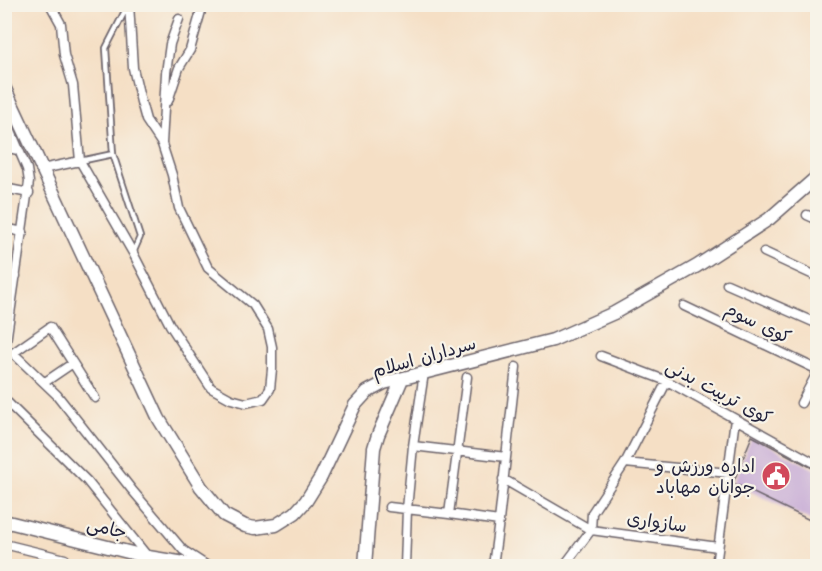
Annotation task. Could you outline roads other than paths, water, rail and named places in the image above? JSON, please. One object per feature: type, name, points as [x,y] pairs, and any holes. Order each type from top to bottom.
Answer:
[{"type":"street","points":[[50,4],[61,24],[64,55],[73,85],[80,161],[133,253],[170,325],[211,388],[231,399],[246,403],[263,399],[270,389],[273,355],[268,328],[253,305],[208,268],[178,208],[162,144],[146,120],[141,102],[134,68],[128,4]]},
{"type":"street","points":[[165,110],[179,68],[190,50],[203,4]]},
{"type":"street","points":[[162,144],[166,73],[170,44],[179,19]]},
{"type":"street","name":"سرداران اسلام","points":[[4,87],[159,419],[201,487],[224,515],[245,526],[266,527],[284,521],[306,501],[321,477],[355,405],[367,392],[384,384],[553,340],[614,313],[697,266],[769,219],[818,176]]},
{"type":"street","points":[[4,115],[6,126],[27,170],[29,182],[16,276],[7,317],[8,352],[45,382],[183,550],[208,567]]},
{"type":"street","points":[[4,147],[18,150]]},
{"type":"street","points":[[42,169],[80,161]]},
{"type":"street","points":[[4,188],[29,193]]},
{"type":"street","points":[[807,215],[818,220]]},
{"type":"street","points":[[4,228],[23,232]]},
{"type":"street","points":[[764,252],[818,277]]},
{"type":"street","points":[[4,274],[16,276]]},
{"type":"street","points":[[727,284],[818,324]]},
{"type":"street","name":"کوی سوم","points":[[684,306],[818,370]]},
{"type":"street","points":[[8,352],[51,327],[94,398]]},
{"type":"street","name":"کوی تربیت بدنی","points":[[601,356],[667,381],[818,465]]},
{"type":"street","points":[[45,382],[73,363]]},
{"type":"street","points":[[493,567],[516,367]]},
{"type":"street","points":[[801,403],[818,370]]},
{"type":"street","points":[[405,567],[407,508],[413,446],[424,373]]},
{"type":"street","points":[[449,514],[467,377]]},
{"type":"street","points":[[365,567],[374,448],[402,379]]},
{"type":"street","points":[[564,567],[591,530],[592,513],[625,463],[667,381]]},
{"type":"street","points":[[4,399],[87,482],[150,562]]},
{"type":"street","points":[[716,567],[735,419]]},
{"type":"street","points":[[413,446],[506,457]]},
{"type":"street","points":[[625,463],[729,473]]},
{"type":"street","points":[[503,479],[591,530]]},
{"type":"street","points":[[389,507],[499,521]]},
{"type":"street","name":"جامی","points":[[4,521],[150,562],[202,567]]},
{"type":"street","name":"سازواری","points":[[591,530],[718,548]]},
{"type":"street","points":[[4,544],[65,559]]},
{"type":"lane","points":[[128,4],[106,48],[113,154],[140,237],[133,253]]},
{"type":"lane","points":[[80,161],[113,154]]},
{"type":"place","name":"اداره ورزش و جوانان مهاباد","points":[[776,476]]}]
